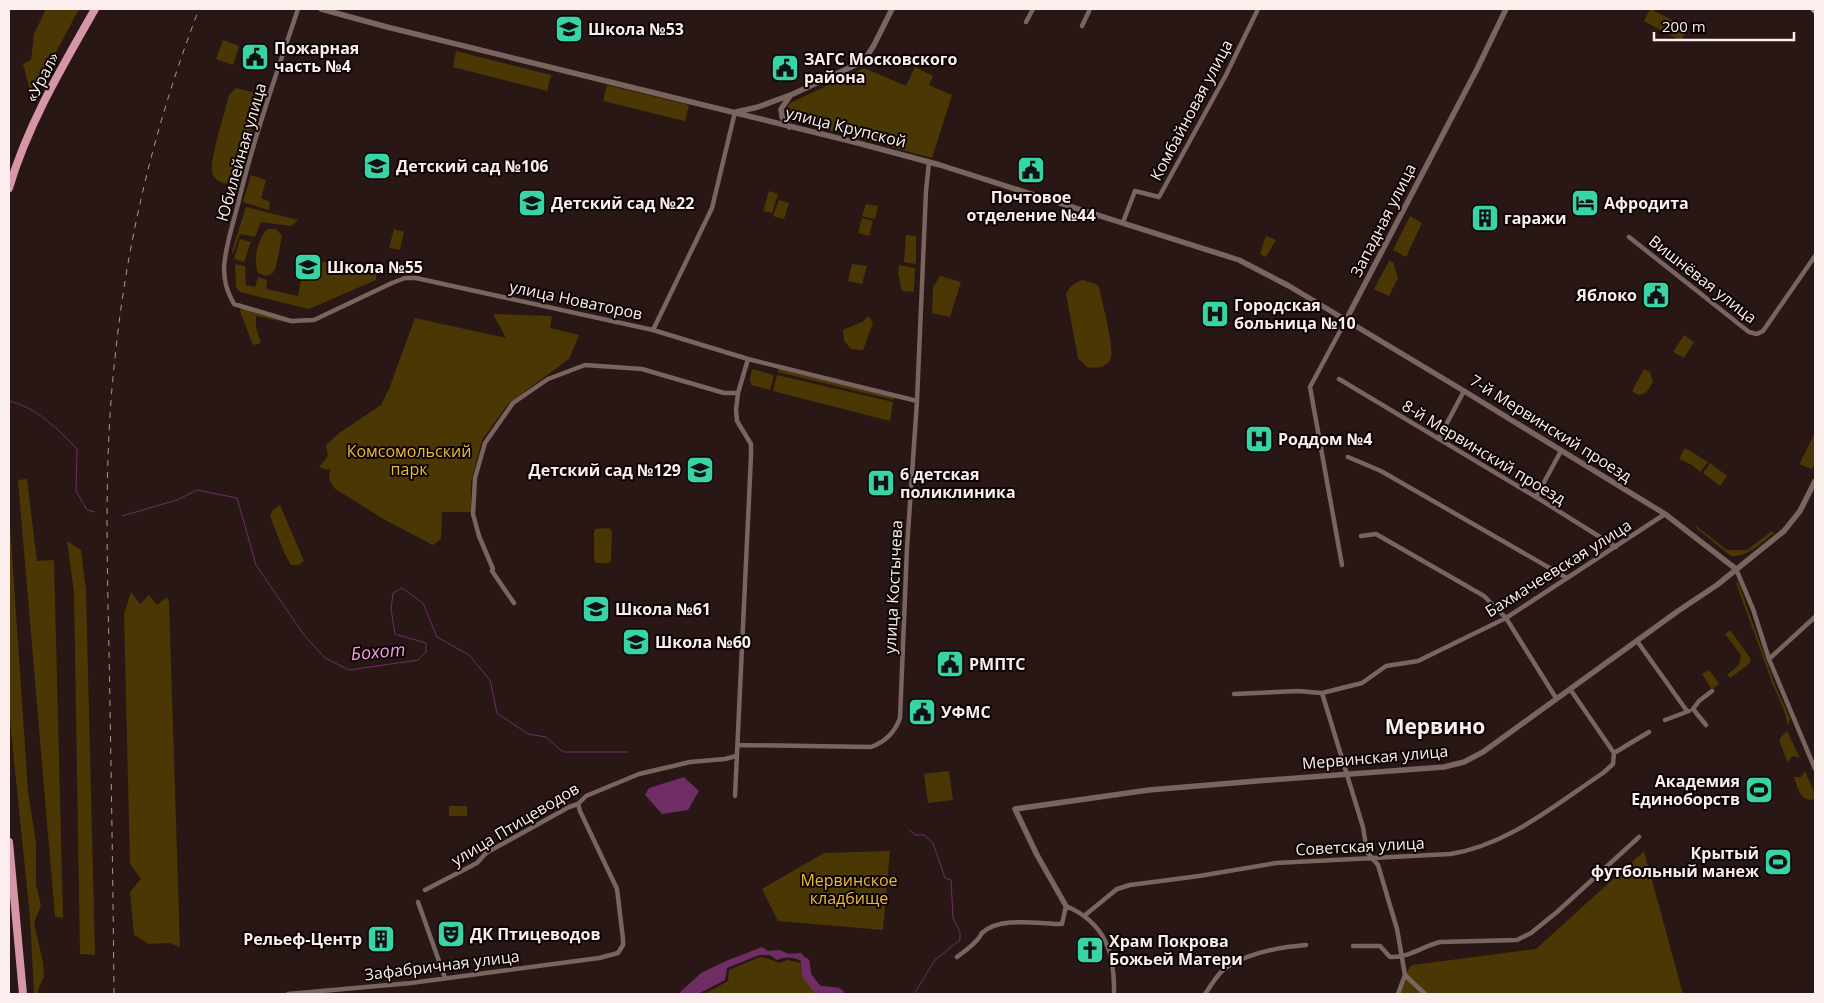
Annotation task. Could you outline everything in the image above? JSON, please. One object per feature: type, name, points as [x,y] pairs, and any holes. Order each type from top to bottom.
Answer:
[{"type":"highway","name":"«Урал»","points":[[9,188],[30,132],[55,79],[95,9]]},
{"type":"highway","points":[[9,842],[23,994]]},
{"type":"street","name":"Юбилейная улица","points":[[234,304],[226,288],[224,266],[228,246],[247,170],[270,92],[298,9]]},
{"type":"street","name":"улица Крупской","points":[[321,9],[387,27],[735,112],[929,162],[1002,184],[1239,260],[1289,286],[1346,320]]},
{"type":"street","points":[[654,330],[712,208],[735,112],[758,107],[793,94],[864,61],[892,9]]},
{"type":"street","points":[[1026,22],[1033,9]]},
{"type":"street","points":[[1082,26],[1090,9]]},
{"type":"street","name":"Комбайновая улица","points":[[1123,222],[1135,191],[1160,197],[1226,75],[1258,9]]},
{"type":"street","name":"Западная улица","points":[[1342,565],[1310,387],[1506,9]]},
{"type":"street","points":[[789,127],[782,116],[782,109],[786,100],[793,94]]},
{"type":"street","points":[[758,107],[755,108],[754,114],[758,118]]},
{"type":"street","name":"улица Костычева","points":[[738,745],[870,747],[882,742],[897,727],[900,718],[907,548],[917,401],[926,191],[929,162]]},
{"type":"street","name":"Вишнёвая улица","points":[[1629,237],[1748,332],[1755,334],[1763,331],[1815,256]]},
{"type":"street","name":"улица Новаторов","points":[[234,304],[291,321],[314,320],[404,278],[416,278],[654,330],[748,359],[917,401]]},
{"type":"street","name":"7-й Мервинский проезд","points":[[1346,320],[1464,390],[1665,514],[1736,569]]},
{"type":"street","points":[[735,796],[751,456],[751,444],[737,421],[736,410],[738,393],[748,359]]},
{"type":"street","points":[[514,603],[492,571],[493,568],[476,526],[473,502],[474,478],[485,443],[513,403],[548,379],[585,365],[642,370],[724,393],[738,393]]},
{"type":"street","name":"8-й Мервинский проезд","points":[[1339,379],[1536,497],[1616,548]]},
{"type":"street","points":[[1439,438],[1464,390]]},
{"type":"street","points":[[1536,497],[1562,452]]},
{"type":"street","points":[[1348,457],[1381,471],[1567,578]]},
{"type":"street","name":"Мервинская улица","points":[[1066,906],[1037,856],[1015,809],[1149,790],[1444,767],[1464,762],[1483,752],[1570,688],[1717,585],[1789,526],[1800,511],[1815,481]]},
{"type":"street","name":"Бахмачеевская улица","points":[[1234,694],[1298,691],[1322,693],[1362,683],[1386,666],[1418,661],[1506,618],[1616,548],[1665,514]]},
{"type":"street","points":[[1361,536],[1376,534],[1484,596],[1506,618],[1556,698]]},
{"type":"street","points":[[1736,569],[1753,609],[1769,659],[1815,769]]},
{"type":"street","points":[[1769,659],[1815,617]]},
{"type":"street","points":[[1637,641],[1688,711]]},
{"type":"street","points":[[1570,688],[1614,753]]},
{"type":"street","points":[[1665,720],[1693,709],[1699,701],[1712,691]]},
{"type":"street","points":[[1322,693],[1363,827],[1367,852],[1378,865],[1397,929],[1405,975],[1398,994]]},
{"type":"street","points":[[1693,709],[1706,725]]},
{"type":"street","name":"Советская улица","points":[[1084,916],[1117,889],[1130,885],[1276,863],[1372,859],[1470,851],[1508,835],[1603,773],[1613,764],[1614,753],[1649,732]]},
{"type":"street","name":"улица Птицеводов","points":[[425,890],[477,863],[486,853],[569,807],[578,804],[586,796],[638,774],[690,762],[736,756]]},
{"type":"street","name":"Зафабричная улица","points":[[288,994],[445,978],[611,956],[620,951],[623,940],[618,889],[578,804]]},
{"type":"street","points":[[1353,946],[1380,946],[1390,957],[1420,951],[1440,942],[1517,940],[1524,937],[1557,912],[1639,837]]},
{"type":"street","points":[[418,902],[445,978]]},
{"type":"street","points":[[957,957],[977,941],[983,933],[994,926],[1024,921],[1042,924],[1062,924],[1066,906],[1084,916],[1098,928],[1105,938],[1113,973],[1114,994]]},
{"type":"street","points":[[1205,994],[1226,967],[1268,950],[1284,946],[1306,945]]},
{"type":"street","points":[[1405,975],[1424,994]]},
{"type":"green space","points":[[46,9],[79,9],[32,97],[23,64],[31,60],[34,34]]},
{"type":"green space","points":[[1650,9],[1688,28],[1681,41],[1644,21]]},
{"type":"green space","points":[[223,40],[239,46],[233,65],[216,59]]},
{"type":"green space","points":[[456,51],[551,75],[547,91],[453,67]]},
{"type":"green space","points":[[915,67],[933,76],[929,85],[952,95],[932,158],[791,120],[785,115],[785,110],[790,103],[864,68],[906,86]]},
{"type":"green space","points":[[607,85],[689,105],[685,121],[603,101]]},
{"type":"green space","points":[[236,88],[256,93],[258,103],[240,171],[234,181],[224,183],[213,175],[212,165],[215,146],[229,95]]},
{"type":"green space","points":[[251,175],[266,180],[261,198],[270,202],[269,210],[243,202]]},
{"type":"green space","points":[[769,191],[778,194],[772,213],[763,211]]},
{"type":"green space","points":[[779,200],[789,203],[784,219],[773,216]]},
{"type":"green space","points":[[866,204],[878,206],[875,219],[862,216]]},
{"type":"green space","points":[[246,207],[298,220],[291,226],[261,222],[255,237],[240,234],[233,254],[232,251]]},
{"type":"green space","points":[[1410,216],[1422,223],[1406,257],[1393,250]]},
{"type":"green space","points":[[862,218],[873,221],[869,236],[858,233]]},
{"type":"green space","points":[[267,229],[276,229],[282,236],[276,267],[272,274],[266,276],[258,273],[256,256],[261,239]]},
{"type":"green space","points":[[394,229],[404,232],[400,250],[389,248]]},
{"type":"green space","points":[[906,235],[916,236],[916,264],[904,262]]},
{"type":"green space","points":[[1267,236],[1276,240],[1266,257],[1260,254]]},
{"type":"green space","points":[[240,239],[251,242],[244,262],[234,259]]},
{"type":"green space","points":[[314,260],[376,272],[376,280],[309,309],[240,292],[236,287],[235,264],[245,266],[246,285],[255,287],[258,277],[267,280],[266,289],[298,296],[303,269]]},
{"type":"green space","points":[[1389,261],[1393,262],[1398,278],[1389,296],[1374,289]]},
{"type":"green space","points":[[852,264],[867,266],[862,284],[848,281]]},
{"type":"green space","points":[[899,265],[915,268],[914,292],[902,291],[898,273]]},
{"type":"green space","points":[[940,276],[961,282],[950,317],[932,313],[933,287]]},
{"type":"green space","points":[[1083,280],[1096,284],[1099,287],[1109,334],[1111,358],[1104,365],[1094,368],[1087,367],[1078,358],[1066,294],[1073,285]]},
{"type":"green space","points":[[241,307],[295,324],[256,316],[256,327],[261,343],[253,345],[240,311]]},
{"type":"green space","name":"Комсомольский парк","points":[[493,314],[552,316],[550,328],[579,335],[569,359],[508,404],[482,440],[471,482],[471,512],[442,512],[441,539],[433,545],[385,520],[334,488],[329,479],[330,468],[328,470],[319,467],[328,456],[326,445],[338,434],[381,405],[389,389],[415,318],[506,338]]},
{"type":"green space","points":[[869,316],[873,323],[863,350],[851,349],[844,341],[843,330],[862,322]]},
{"type":"green space","points":[[1684,335],[1694,342],[1684,358],[1673,352]]},
{"type":"green space","points":[[779,368],[895,397],[894,400],[778,372]]},
{"type":"green space","points":[[752,369],[774,375],[770,390],[751,385]]},
{"type":"green space","points":[[1644,369],[1650,372],[1653,382],[1646,393],[1638,395],[1632,391]]},
{"type":"green space","points":[[777,375],[893,402],[890,421],[773,391]]},
{"type":"green space","points":[[1814,435],[1815,466],[1812,469],[1800,463]]},
{"type":"green space","points":[[1685,448],[1708,462],[1700,472],[1692,465],[1679,459]]},
{"type":"green space","points":[[1710,463],[1727,476],[1720,486],[1703,473]]},
{"type":"green space","points":[[27,479],[37,561],[54,560],[63,918],[55,917],[18,480]]},
{"type":"green space","points":[[280,505],[304,561],[298,565],[291,565],[270,516],[273,510]]},
{"type":"green space","points":[[9,510],[28,791],[36,843],[36,885],[41,905],[34,923],[43,963],[44,977],[38,990],[39,994],[34,994],[30,917],[9,712]]},
{"type":"green space","points":[[1696,526],[1727,550],[1747,550],[1772,531],[1774,533],[1749,552],[1731,556]]},
{"type":"green space","points":[[609,528],[612,531],[611,561],[608,563],[596,563],[594,560],[595,529]]},
{"type":"green space","points":[[67,541],[81,550],[86,591],[95,955],[80,954],[74,592]]},
{"type":"green space","points":[[1738,582],[1775,685],[1790,718],[1788,726],[1784,710],[1736,583]]},
{"type":"green space","points":[[131,592],[140,604],[149,595],[157,605],[167,597],[169,602],[180,947],[169,943],[149,944],[134,935],[130,892],[141,879],[130,864],[124,614]]},
{"type":"green space","points":[[1730,630],[1751,659],[1749,664],[1730,678],[1727,675],[1739,665],[1741,655],[1725,634]]},
{"type":"green space","points":[[1709,670],[1719,683],[1714,688],[1711,688],[1702,674]]},
{"type":"green space","points":[[1787,731],[1800,758],[1792,756],[1788,763],[1780,743],[1780,738]]},
{"type":"green space","points":[[949,771],[953,800],[928,803],[924,774]]},
{"type":"green space","points":[[1805,771],[1815,794],[1815,799],[1810,800],[1803,797],[1797,786],[1794,777],[1801,777]]},
{"type":"green space","points":[[449,806],[467,806],[467,816],[449,816]]},
{"type":"green space","name":"Мервинское кладбище","points":[[890,851],[883,930],[778,921],[762,889],[824,853]]},
{"type":"green space","points":[[1644,851],[1683,994],[1399,994],[1409,968],[1412,965],[1536,949]]},
{"type":"green space","points":[[760,957],[779,963],[788,960],[800,963],[803,978],[818,994],[704,994],[728,981],[729,970]]},
{"type":"shaded area","points":[[684,777],[699,791],[688,810],[662,814],[645,795],[649,788]]},
{"type":"shaded area","points":[[762,947],[768,951],[779,950],[789,954],[801,953],[806,959],[804,963],[797,959],[784,958],[777,960],[770,955],[759,955],[727,968],[725,980],[698,994],[678,994],[701,973]]},
{"type":"waterway","name":"Бохот","points":[[9,401],[28,408],[37,414],[77,449],[76,491],[87,510],[95,512]]},
{"type":"waterway","name":"Бохот","points":[[122,516],[177,500],[197,490],[237,498],[256,565],[304,635],[325,658],[349,670],[418,660],[426,652],[426,643],[395,634],[391,609],[393,593],[402,588],[423,603],[437,637],[469,655],[490,680],[497,713],[528,734],[546,737],[563,752],[628,752]]},
{"type":"waterway","points":[[909,830],[916,835],[924,835],[933,843],[945,878],[951,880],[953,918],[960,932],[960,940],[935,960],[914,994]]},
{"type":"waterway","points":[[805,962],[807,976],[818,990],[840,994]]},
{"type":"railway","points":[[114,994],[107,540],[109,431],[115,358],[127,269],[145,180],[169,94],[199,9]]},
{"type":"place","name":"Школа №53","points":[[569,29]]},
{"type":"place","name":"Пожарная часть №4","points":[[255,57]]},
{"type":"place","name":"ЗАГС Московского района","points":[[785,68]]},
{"type":"place","name":"Детский сад №106","points":[[377,166]]},
{"type":"place","name":"Почтовое отделение №44","points":[[1031,170]]},
{"type":"place","name":"Детский сад №22","points":[[532,203]]},
{"type":"place","name":"Афродита","points":[[1585,203]]},
{"type":"place","name":"гаражи","points":[[1485,218]]},
{"type":"place","name":"Школа №55","points":[[308,267]]},
{"type":"place","name":"Яблоко","points":[[1656,295]]},
{"type":"place","name":"Городская больница №10","points":[[1215,314]]},
{"type":"place","name":"Роддом №4","points":[[1259,439]]},
{"type":"place","name":"Детский сад №129","points":[[700,470]]},
{"type":"place","name":"6 детская поликлиника","points":[[881,483]]},
{"type":"place","name":"Школа №61","points":[[596,609]]},
{"type":"place","name":"Школа №60","points":[[636,642]]},
{"type":"place","name":"РМПТС","points":[[950,664]]},
{"type":"place","name":"УФМС","points":[[922,712]]},
{"type":"place","name":"Академия Единоборств","points":[[1759,790]]},
{"type":"place","name":"Крытый футбольный манеж","points":[[1778,862]]},
{"type":"place","name":"ДК Птицеводов","points":[[451,934]]},
{"type":"place","name":"Рельеф-Центр","points":[[381,939]]},
{"type":"place","name":"Храм Покрова Божьей Матери","points":[[1090,950]]},
{"type":"district","name":"Мервино","points":[[1435,727]]}]
